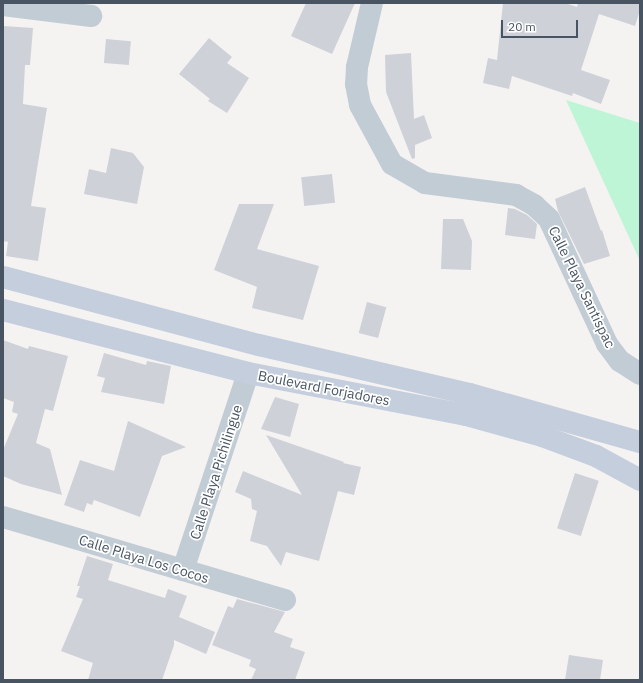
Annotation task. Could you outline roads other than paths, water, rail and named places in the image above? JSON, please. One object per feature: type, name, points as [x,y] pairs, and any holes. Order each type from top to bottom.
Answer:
[{"type":"main road","name":"Boulevard Forjadores","points":[[3,277],[259,345],[470,394],[640,442]]},
{"type":"main road","name":"Boulevard Forjadores","points":[[3,310],[248,373],[466,415],[489,421],[542,436],[596,456],[640,480]]},
{"type":"street","name":"Calle Playa Santispac","points":[[372,3],[357,67],[356,84],[360,105],[392,164],[424,183],[516,195],[534,205],[549,219],[607,344],[620,361],[640,374]]},
{"type":"street","points":[[3,4],[91,16]]},
{"type":"street","name":"Calle Playa Pichilingue","points":[[183,570],[248,373]]},
{"type":"street","name":"Calle Playa Los Cocos","points":[[3,517],[285,600]]}]
